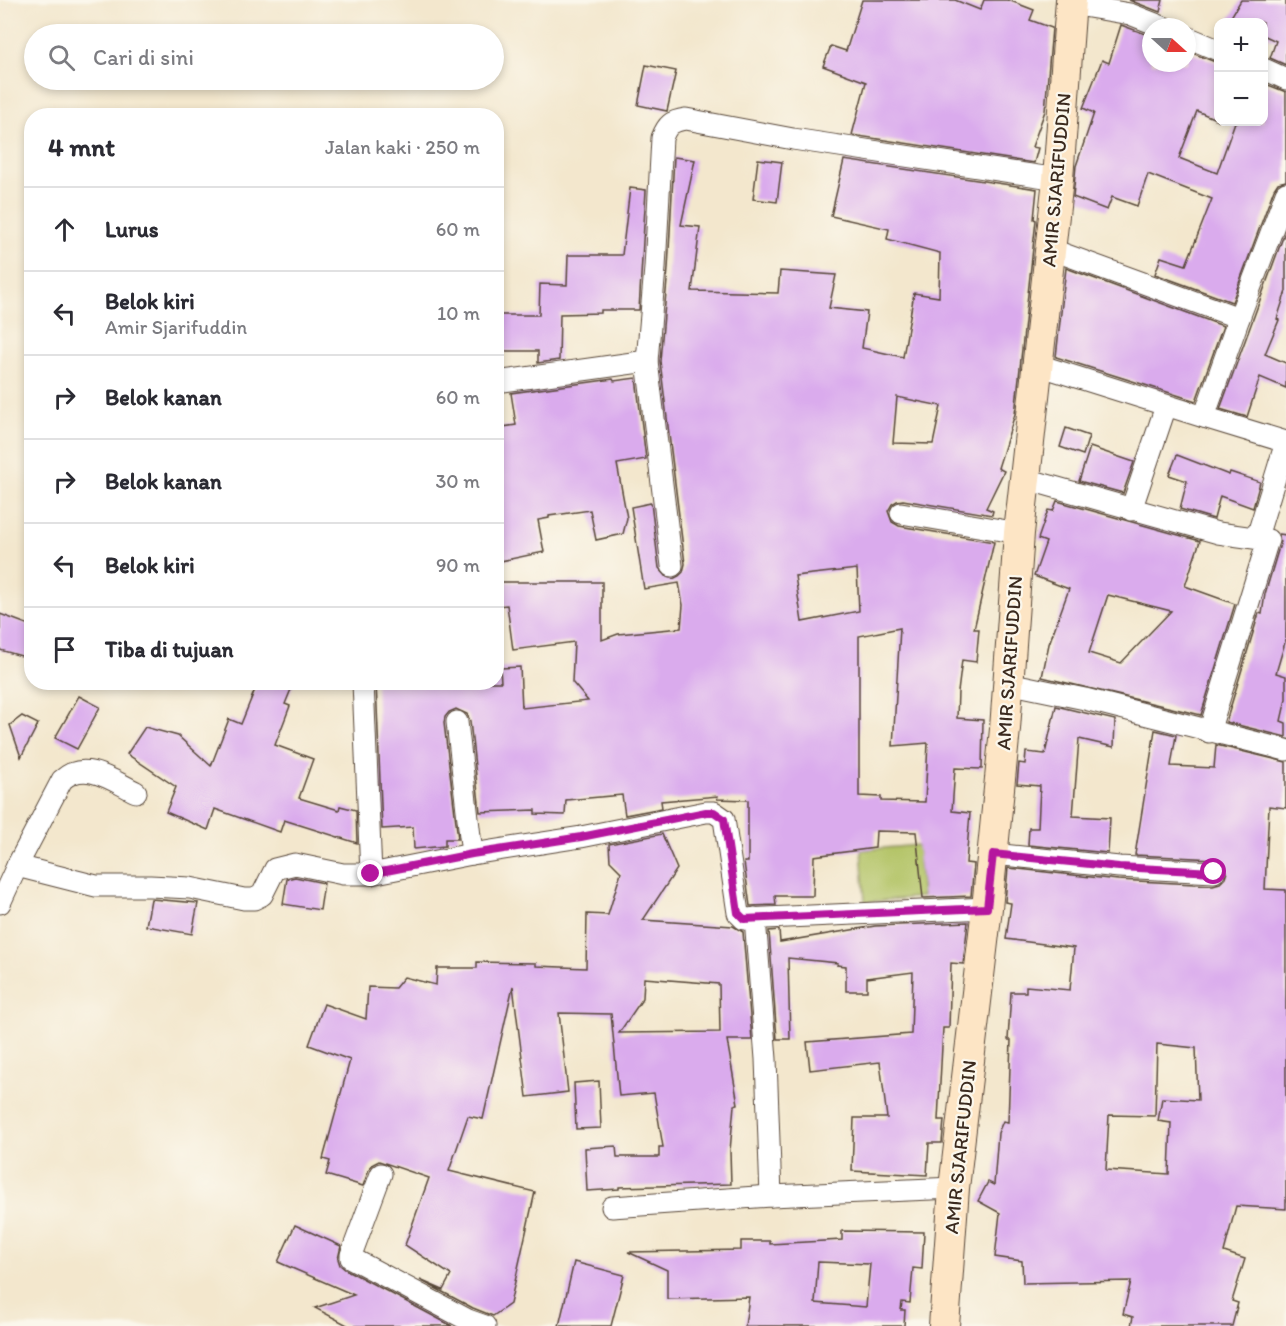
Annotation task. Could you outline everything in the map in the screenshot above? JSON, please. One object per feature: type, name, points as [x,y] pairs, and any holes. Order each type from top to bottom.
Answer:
[{"type":"main road","name":"AMIR SJARIFUDDIN","points":[[944,1326],[954,1188],[993,854],[1019,533],[1058,179],[1071,2]]},
{"type":"street","points":[[1071,2],[1130,14],[1142,19]]},
{"type":"street","points":[[1196,41],[1214,48]]},
{"type":"street","points":[[1268,71],[1286,79]]},
{"type":"street","points":[[672,566],[647,361],[662,138],[666,126],[674,121],[696,120],[793,140],[1058,179]]},
{"type":"street","points":[[1204,417],[1286,193]]},
{"type":"street","points":[[1050,249],[1239,318]]},
{"type":"street","points":[[504,381],[647,361]]},
{"type":"street","points":[[1038,365],[1286,442],[1257,537]]},
{"type":"street","points":[[1131,510],[1166,406]]},
{"type":"street","points":[[1026,479],[1218,533],[1268,540],[1209,732]]},
{"type":"street","points":[[901,513],[1019,533]]},
{"type":"street","points":[[1008,683],[1085,699],[1286,750]]},
{"type":"street","points":[[363,690],[371,874]]},
{"type":"street","points":[[457,722],[472,854]]},
{"type":"street","points":[[0,903],[62,780],[69,773],[90,771],[136,792]]},
{"type":"street","points":[[17,866],[96,886],[190,888],[244,899],[259,898],[275,869],[283,866],[295,864],[343,874],[371,874],[714,812],[724,819],[738,913],[744,919],[987,908]]},
{"type":"street","points":[[993,854],[1119,867],[1214,872]]},
{"type":"street","points":[[754,918],[766,1059],[771,1196]]},
{"type":"street","points":[[381,1174],[351,1258],[468,1320],[485,1326]]},
{"type":"street","points":[[612,1207],[771,1196],[954,1188]]},
{"type":"green space","points":[[918,845],[922,897],[865,902],[861,850]]},
{"type":"building","points":[[862,0],[955,0],[980,10],[984,0],[1008,0],[1034,10],[1030,20],[1052,28],[1045,111],[1032,147],[1038,148],[1034,163],[852,135],[866,82],[823,66],[831,46],[846,51]]},
{"type":"building","points":[[1129,0],[1163,0],[1160,12]]},
{"type":"building","points":[[1241,0],[1286,0],[1286,65],[1270,58],[1276,41],[1268,37],[1268,18],[1230,18]]},
{"type":"building","points":[[1121,25],[1142,33],[1142,72],[1196,72],[1196,54],[1214,61],[1214,118],[1197,111],[1179,158],[1217,173],[1234,126],[1268,126],[1268,85],[1286,92],[1286,181],[1278,183],[1274,189],[1232,302],[1155,274],[1161,257],[1186,265],[1212,199],[1148,174],[1137,206],[1112,197],[1107,210],[1073,197],[1076,166],[1094,113],[1083,108],[1102,60],[1109,63]]},
{"type":"building","points":[[646,65],[676,71],[667,111],[638,105]]},
{"type":"building","points":[[674,157],[695,160],[681,225],[700,227],[692,291],[778,293],[780,271],[836,275],[829,308],[867,312],[862,348],[903,357],[914,293],[939,297],[940,253],[887,239],[889,229],[831,216],[844,160],[1037,189],[1034,219],[1036,220],[1015,414],[998,468],[1004,471],[986,508],[993,511],[992,515],[903,500],[892,504],[888,511],[892,522],[899,526],[994,542],[974,629],[979,629],[976,662],[962,660],[958,692],[957,718],[983,720],[982,769],[955,768],[952,811],[970,813],[966,863],[974,864],[971,896],[923,898],[916,832],[876,831],[875,848],[814,856],[813,896],[775,896],[776,905],[750,906],[744,862],[748,862],[748,800],[717,799],[718,796],[661,801],[662,808],[625,815],[622,795],[566,800],[565,815],[535,814],[535,810],[480,812],[470,721],[467,714],[456,709],[449,712],[444,723],[458,839],[445,839],[445,846],[414,849],[413,827],[382,829],[376,690],[504,690],[504,668],[520,667],[522,708],[588,701],[572,682],[574,642],[513,650],[507,605],[504,605],[504,582],[602,582],[602,640],[618,634],[681,628],[683,605],[679,583],[644,589],[631,507],[651,503],[659,568],[667,577],[673,579],[679,576],[685,564],[660,361]],"holes":[[[897,397],[941,406],[933,444],[893,443]],[[857,569],[859,611],[802,622],[795,576]],[[900,628],[893,746],[928,743],[925,802],[881,801],[881,797],[859,796],[859,636]]]},
{"type":"building","points":[[758,159],[782,162],[777,202],[753,199]]},
{"type":"building","points":[[630,188],[646,190],[639,310],[601,310],[601,313],[560,314],[559,360],[538,363],[538,351],[504,351],[504,315],[539,315],[540,284],[567,285],[568,255],[622,255]]},
{"type":"building","points":[[1286,229],[1286,291],[1277,319],[1279,320],[1265,354],[1286,363],[1286,388],[1260,377],[1247,417],[1220,409]]},
{"type":"building","points":[[1066,268],[1223,326],[1196,401],[1056,357]]},
{"type":"building","points":[[636,378],[646,459],[617,464],[627,518],[623,534],[596,540],[590,510],[549,516],[549,518],[538,520],[544,552],[504,560],[504,427],[516,425],[511,393],[613,379],[614,381]]},
{"type":"building","points":[[1066,428],[1089,436],[1083,455],[1060,447]]},
{"type":"building","points":[[1090,447],[1134,462],[1123,493],[1079,481]]},
{"type":"building","points":[[1177,455],[1229,475],[1230,472],[1260,482],[1253,508],[1220,496],[1214,519],[1180,509],[1187,481],[1169,475]]},
{"type":"building","points":[[1057,501],[1200,541],[1185,586],[1235,604],[1201,715],[1042,677],[1049,644],[1069,589],[1034,576],[1046,542],[1038,539],[1048,510],[1053,511]],"holes":[[[1108,595],[1171,611],[1121,663],[1089,653]]]},
{"type":"building","points":[[1279,534],[1286,535],[1286,639],[1276,673],[1286,676],[1286,699],[1281,721],[1286,723],[1286,737],[1226,722],[1259,613],[1262,614],[1265,594],[1280,544]]},
{"type":"building","points":[[0,614],[24,623],[24,657],[0,650]]},
{"type":"building","points":[[255,690],[291,690],[285,704],[290,706],[275,745],[313,759],[299,798],[339,810],[340,806],[356,810],[357,843],[284,820],[280,832],[215,809],[208,830],[166,812],[176,787],[127,754],[145,727],[178,736],[211,766],[229,719],[241,724]]},
{"type":"building","points":[[79,696],[100,707],[77,749],[55,738]]},
{"type":"building","points":[[1056,706],[1115,720],[1114,747],[1079,739],[1073,816],[1110,818],[1108,853],[1028,845],[1029,828],[1038,828],[1040,786],[1017,784],[1019,763],[1025,764],[1026,752],[1045,754]]},
{"type":"building","points":[[22,716],[38,724],[21,757],[10,725]]},
{"type":"building","points":[[1155,730],[1176,735],[1171,766],[1214,768],[1216,745],[1286,762],[1286,808],[1269,806],[1265,889],[1286,890],[1286,1209],[1236,1206],[1224,1252],[1245,1259],[1232,1301],[1238,1303],[1232,1326],[1131,1326],[1133,1317],[1123,1314],[1131,1281],[1023,1283],[1022,1261],[995,1257],[1000,1213],[978,1201],[988,1182],[994,1185],[998,1133],[1003,1121],[1008,1122],[1011,1040],[1008,1040],[1011,992],[1026,992],[1026,986],[1070,990],[1074,948],[1006,939],[1011,903],[1005,902],[1008,868],[1118,880],[1213,885],[1220,883],[1227,872],[1225,866],[1215,859],[1135,855]],"holes":[[[1157,1044],[1196,1048],[1198,1100],[1162,1098],[1158,1121],[1171,1123],[1169,1174],[1106,1170],[1109,1115],[1155,1116]]]},
{"type":"building","points":[[662,834],[677,869],[643,920],[733,926],[743,932],[752,1040],[727,1040],[738,1104],[734,1105],[730,1151],[731,1184],[619,1187],[619,1189],[587,1191],[585,1148],[616,1146],[617,1157],[659,1157],[659,1147],[663,1147],[654,1093],[619,1096],[611,1014],[559,1013],[568,1092],[527,1097],[513,986],[483,1119],[468,1116],[449,1171],[535,1192],[510,1304],[493,1316],[420,1280],[443,1290],[451,1275],[405,1245],[429,1178],[379,1161],[369,1169],[363,1186],[326,1175],[330,1161],[323,1159],[350,1060],[309,1045],[324,1004],[366,1019],[368,987],[395,988],[404,977],[436,985],[437,968],[477,968],[477,962],[536,963],[536,966],[586,968],[587,914],[608,915],[621,872],[610,861],[609,844]],"holes":[[[644,978],[719,984],[720,1032],[619,1033],[643,998]]]},
{"type":"building","points":[[295,877],[324,883],[320,910],[283,904],[287,879]]},
{"type":"building","points":[[151,899],[198,903],[192,934],[146,926]]},
{"type":"building","points":[[968,922],[963,964],[951,963],[949,1028],[943,1028],[938,1120],[944,1120],[942,1143],[929,1143],[927,1175],[852,1171],[854,1118],[887,1118],[880,1062],[810,1070],[807,1042],[911,1034],[913,972],[867,978],[867,991],[846,991],[846,966],[837,965],[838,963],[788,958],[790,1039],[777,1039],[769,931],[779,930],[780,942],[875,926]]},
{"type":"building","points":[[599,1081],[601,1128],[576,1129],[574,1083]]},
{"type":"building","points":[[295,1225],[341,1246],[338,1259],[340,1265],[345,1269],[452,1326],[349,1326],[315,1308],[354,1295],[278,1262]]},
{"type":"building","points":[[842,1231],[924,1232],[922,1269],[913,1268],[910,1303],[902,1302],[901,1310],[905,1310],[904,1326],[745,1326],[749,1297],[667,1299],[667,1270],[628,1252],[741,1250],[741,1241],[770,1241],[770,1244],[842,1240]],"holes":[[[818,1262],[870,1264],[866,1307],[815,1303]]]},
{"type":"building","points":[[574,1262],[624,1275],[611,1326],[559,1326]]},
{"type":"route","points":[[371,874],[472,854],[581,837],[706,812],[720,814],[724,819],[738,913],[744,919],[987,908],[993,854],[1119,867],[1214,872]]}]
